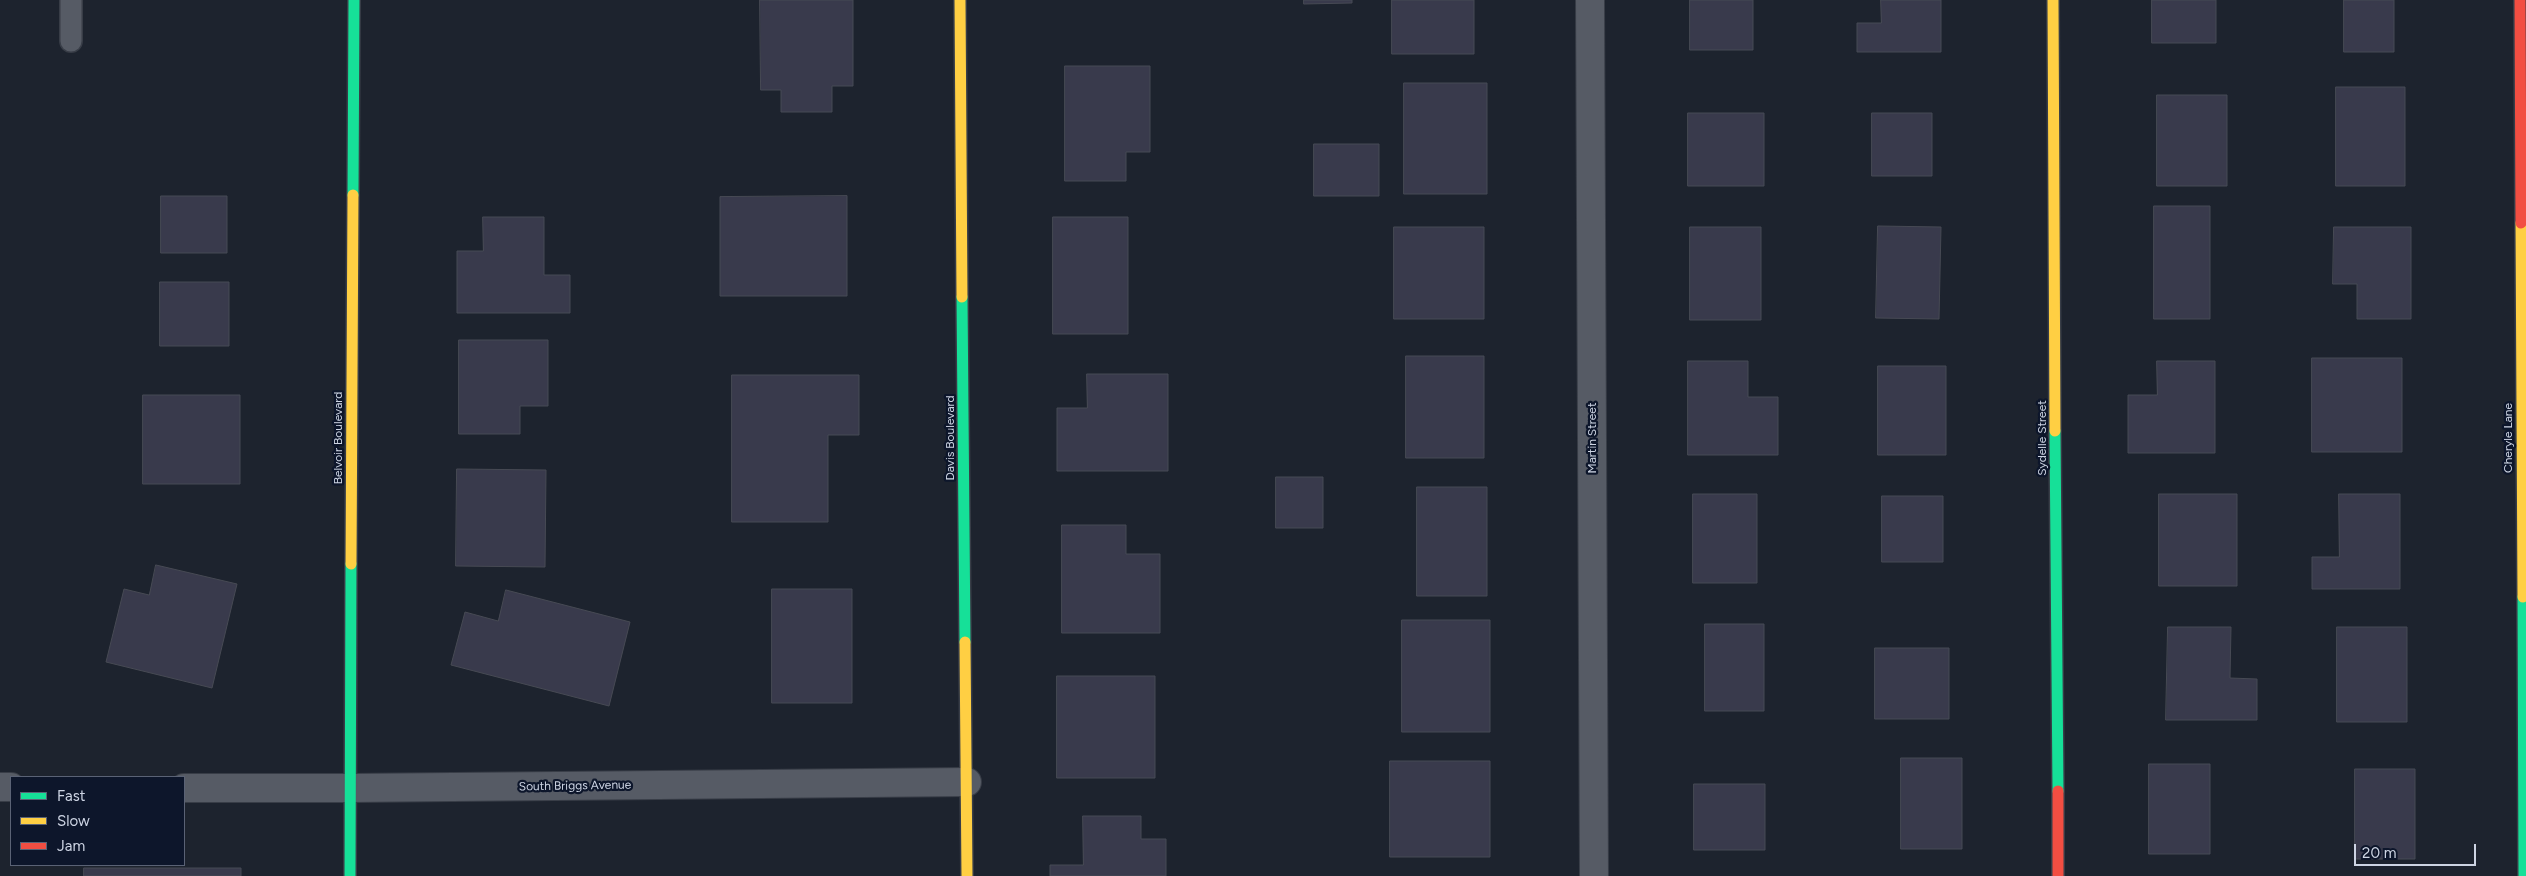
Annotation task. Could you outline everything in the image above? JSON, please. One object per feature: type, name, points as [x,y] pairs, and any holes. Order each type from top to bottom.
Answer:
[{"type":"street","name":"Belvoir Boulevard","points":[[350,876],[354,0]]},
{"type":"street","name":"Davis Boulevard","points":[[960,0],[967,876]]},
{"type":"street","name":"Martin Street","points":[[1590,0],[1594,876]]},
{"type":"street","name":"Sydelle Street","points":[[2053,0],[2058,876]]},
{"type":"street","name":"Cheryle Lane","points":[[2520,0],[2524,876]]},
{"type":"street","name":"South Briggs Avenue","points":[[185,788],[967,782]]},
{"type":"lane","points":[[71,41],[72,0]]},
{"type":"building","points":[[760,0],[853,0],[853,86],[832,86],[832,112],[781,112],[781,90],[761,90]]},
{"type":"building","points":[[1304,0],[1352,0],[1352,3],[1304,4]]},
{"type":"building","points":[[1392,0],[1474,0],[1474,54],[1392,54]]},
{"type":"building","points":[[1690,0],[1753,0],[1753,50],[1690,50]]},
{"type":"building","points":[[1881,0],[1941,0],[1941,52],[1857,52],[1857,23],[1881,23]]},
{"type":"building","points":[[2152,0],[2216,0],[2216,43],[2152,43]]},
{"type":"building","points":[[2344,0],[2394,0],[2394,52],[2344,52]]},
{"type":"building","points":[[1065,66],[1150,66],[1150,152],[1126,152],[1126,181],[1065,181]]},
{"type":"building","points":[[1404,83],[1487,83],[1487,194],[1404,194]]},
{"type":"building","points":[[2336,87],[2405,87],[2405,186],[2336,186]]},
{"type":"building","points":[[2157,95],[2227,95],[2227,186],[2157,186]]},
{"type":"building","points":[[1688,113],[1764,113],[1764,186],[1688,186]]},
{"type":"building","points":[[1872,113],[1932,113],[1932,176],[1872,176]]},
{"type":"building","points":[[1314,144],[1379,144],[1379,196],[1314,196]]},
{"type":"building","points":[[161,196],[227,196],[227,253],[161,253]]},
{"type":"building","points":[[847,196],[847,296],[720,296],[720,197]]},
{"type":"building","points":[[2154,206],[2210,206],[2210,319],[2154,319]]},
{"type":"building","points":[[483,217],[544,217],[544,275],[570,275],[570,313],[457,313],[457,251],[483,251]]},
{"type":"building","points":[[1053,217],[1128,217],[1128,334],[1053,334]]},
{"type":"building","points":[[1878,226],[1941,227],[1939,319],[1876,318]]},
{"type":"building","points":[[1394,227],[1484,227],[1484,319],[1394,319]]},
{"type":"building","points":[[1690,227],[1761,227],[1761,320],[1690,320]]},
{"type":"building","points":[[2334,227],[2411,227],[2411,319],[2357,319],[2357,284],[2333,284]]},
{"type":"building","points":[[160,282],[229,282],[229,346],[160,346]]},
{"type":"building","points":[[459,340],[548,340],[548,406],[520,406],[520,434],[459,434]]},
{"type":"building","points":[[1406,356],[1484,356],[1484,458],[1406,458]]},
{"type":"building","points":[[2312,358],[2402,358],[2402,452],[2312,452]]},
{"type":"building","points":[[1688,361],[1748,361],[1748,397],[1778,397],[1778,455],[1688,455]]},
{"type":"building","points":[[2157,361],[2215,361],[2215,453],[2128,453],[2128,395],[2157,395]]},
{"type":"building","points":[[1878,366],[1946,366],[1946,455],[1878,455]]},
{"type":"building","points":[[1087,374],[1168,374],[1168,471],[1057,471],[1057,408],[1087,408]]},
{"type":"building","points":[[732,375],[859,375],[859,435],[828,435],[828,522],[732,522]]},
{"type":"building","points":[[143,395],[240,395],[240,484],[143,484]]},
{"type":"building","points":[[457,469],[546,470],[545,567],[456,566]]},
{"type":"building","points":[[1276,477],[1323,477],[1323,528],[1276,528]]},
{"type":"building","points":[[1417,487],[1487,487],[1487,596],[1417,596]]},
{"type":"building","points":[[1693,494],[1757,494],[1757,583],[1693,583]]},
{"type":"building","points":[[2159,494],[2237,494],[2237,586],[2159,586]]},
{"type":"building","points":[[2339,494],[2400,494],[2400,589],[2312,589],[2312,557],[2339,557]]},
{"type":"building","points":[[1882,496],[1943,496],[1943,562],[1882,562]]},
{"type":"building","points":[[1062,525],[1126,525],[1126,554],[1160,554],[1160,633],[1062,633]]},
{"type":"building","points":[[156,565],[237,584],[212,688],[106,662],[124,589],[149,595]]},
{"type":"building","points":[[772,589],[852,589],[852,703],[772,703]]},
{"type":"building","points":[[506,590],[630,622],[609,706],[451,665],[465,612],[498,621]]},
{"type":"building","points":[[1402,620],[1490,620],[1490,732],[1402,732]]},
{"type":"building","points":[[1705,624],[1764,624],[1764,711],[1705,711]]},
{"type":"building","points":[[2168,627],[2231,627],[2230,678],[2257,679],[2257,720],[2166,720]]},
{"type":"building","points":[[2337,627],[2407,627],[2407,722],[2337,722]]},
{"type":"building","points":[[1875,648],[1949,648],[1949,719],[1875,719]]},
{"type":"building","points":[[1057,676],[1155,676],[1155,778],[1057,778]]},
{"type":"building","points":[[1901,758],[1962,758],[1962,849],[1901,849]]},
{"type":"building","points":[[1390,761],[1490,761],[1490,857],[1390,857]]},
{"type":"building","points":[[2149,764],[2210,764],[2210,854],[2149,854]]},
{"type":"building","points":[[2355,769],[2415,769],[2415,859],[2355,859]]},
{"type":"building","points":[[1694,784],[1765,784],[1765,850],[1694,850]]},
{"type":"building","points":[[1083,816],[1141,816],[1141,839],[1166,839],[1166,876],[1050,876],[1050,865],[1083,865]]},
{"type":"building","points":[[84,868],[241,868],[241,876],[84,876]]},
{"type":"traffic: fast","points":[[353,195],[354,0]]},
{"type":"traffic: fast","points":[[962,297],[965,642]]},
{"type":"traffic: fast","points":[[2055,431],[2058,791]]},
{"type":"traffic: fast","points":[[350,876],[351,564]]},
{"type":"traffic: fast","points":[[2523,597],[2524,876]]},
{"type":"traffic: slow","points":[[960,0],[962,297]]},
{"type":"traffic: slow","points":[[2053,0],[2055,431]]},
{"type":"traffic: slow","points":[[351,564],[353,195]]},
{"type":"traffic: slow","points":[[2521,223],[2523,597]]},
{"type":"traffic: slow","points":[[965,642],[967,876]]},
{"type":"traffic: jam","points":[[2520,0],[2521,223]]},
{"type":"traffic: jam","points":[[2058,791],[2058,876]]}]
